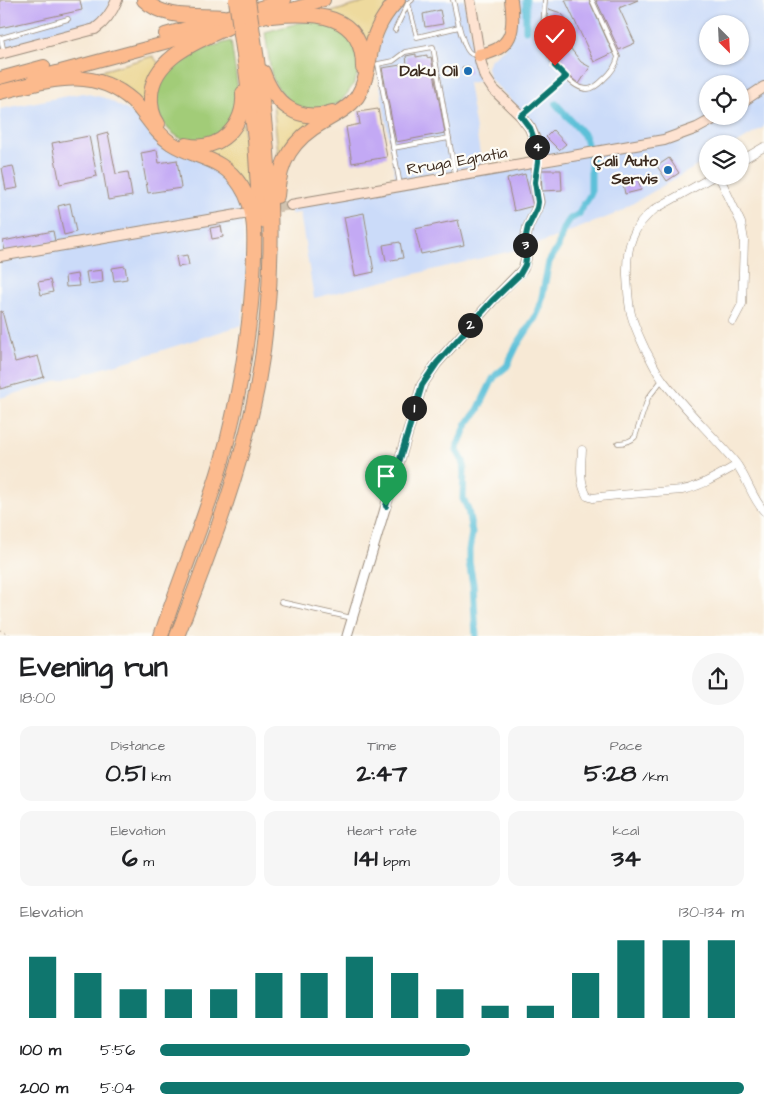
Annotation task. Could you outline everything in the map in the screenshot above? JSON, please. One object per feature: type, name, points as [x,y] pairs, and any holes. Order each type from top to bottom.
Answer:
[{"type":"highway","points":[[144,0],[164,13],[239,22]]},
{"type":"highway","points":[[177,636],[214,538],[252,413],[259,334],[257,311],[260,220],[251,61],[239,22],[235,0]]},
{"type":"highway","points":[[239,22],[249,0]]},
{"type":"highway","points":[[251,61],[242,108],[237,123],[222,139],[210,145],[189,146],[167,136],[161,129],[154,116],[151,103],[152,86],[158,73],[169,60],[194,43],[286,0]]},
{"type":"highway","points":[[0,78],[176,31],[271,16],[324,0]]},
{"type":"highway","points":[[479,55],[487,54],[499,48],[510,37],[513,26],[511,0]]},
{"type":"highway","points":[[259,334],[273,316],[277,194],[283,165],[291,149],[304,135],[338,113],[355,98],[366,78],[372,45],[380,22],[387,12],[406,1]]},
{"type":"highway","points":[[251,61],[278,101],[293,111],[307,115],[325,114],[342,106],[356,92],[362,76],[363,58],[361,48],[349,29],[340,22],[330,18],[308,14],[271,16]]},
{"type":"highway","points":[[0,87],[239,22]]},
{"type":"highway","points":[[0,92],[59,78],[81,78],[103,83],[128,96],[166,139],[179,147],[215,162],[235,178],[248,200],[252,214],[254,230],[251,310],[259,334]]},
{"type":"highway","points":[[161,636],[206,510],[235,409],[256,356]]},
{"type":"highway","points":[[165,636],[219,490],[256,356]]},
{"type":"main road","points":[[2,54],[95,29],[106,19],[117,0]]},
{"type":"main road","points":[[470,0],[482,70],[488,83],[521,116],[530,128],[538,150],[538,162]]},
{"type":"main road","points":[[749,97],[764,87]]},
{"type":"main road","name":"Rruga Egnatia","points":[[291,205],[650,143],[677,136],[702,125]]},
{"type":"main road","points":[[0,256],[243,214]]},
{"type":"street","points":[[749,156],[764,147]]},
{"type":"street","points":[[347,636],[422,385],[437,363],[492,301],[520,274],[525,265],[526,236],[538,202],[535,182],[538,162]]},
{"type":"street","points":[[699,184],[648,214],[630,242],[627,265],[630,313],[638,335],[662,380],[737,464],[764,511]]},
{"type":"street","points":[[723,185],[740,223],[744,240],[742,304],[732,321]]},
{"type":"street","points":[[582,450],[582,484],[588,496],[592,498],[691,488],[703,484],[737,464]]},
{"type":"lane","points":[[453,0],[459,28],[468,51],[479,55]]},
{"type":"lane","points":[[545,0],[545,45],[550,57],[555,66],[566,77],[580,88],[587,90],[591,89],[614,69],[618,57],[617,51],[592,0]]},
{"type":"lane","points":[[406,1],[417,37],[459,28]]},
{"type":"lane","points":[[395,30],[406,1]]},
{"type":"lane","points":[[2,54],[0,38],[68,19]]},
{"type":"lane","points":[[400,186],[378,64],[393,61],[405,52],[432,47],[456,176]]},
{"type":"lane","points":[[521,116],[566,77]]},
{"type":"lane","points":[[393,148],[449,138]]},
{"type":"lane","points":[[618,443],[624,443],[635,437],[648,398],[662,380]]},
{"type":"lane","points":[[281,602],[352,618]]},
{"type":"path","points":[[0,630],[12,636]]},
{"type":"shaded area","points":[[0,0],[112,0],[107,10],[91,25],[0,50]]},
{"type":"shaded area","points":[[405,0],[464,0],[480,81],[468,83],[483,171],[538,162],[548,152],[531,120],[489,78],[487,67],[490,60],[505,48],[514,0],[764,0],[764,127],[749,136],[699,135],[699,165],[613,215],[532,246],[314,298],[300,213],[291,214],[291,205],[397,187],[376,61],[381,37],[392,16]]},
{"type":"shaded area","points":[[83,93],[105,98],[140,117],[220,173],[240,196],[246,274],[242,325],[0,398],[0,109]]},
{"type":"green space","points":[[310,21],[321,21],[343,31],[354,45],[359,65],[357,76],[347,94],[340,102],[329,108],[308,110],[289,102],[275,84],[271,73],[265,32]]},
{"type":"green space","points":[[231,41],[239,97],[233,120],[218,137],[188,141],[178,137],[170,131],[159,115],[155,97],[163,73],[187,55]]},
{"type":"sand","points":[[373,0],[388,3],[367,53],[328,13]]},
{"type":"sand","points":[[153,56],[159,64],[148,111],[94,73]]},
{"type":"sand","points":[[273,102],[317,120],[279,162]]},
{"type":"sand","points":[[243,123],[248,190],[205,149]]},
{"type":"building","points":[[0,0],[80,0],[82,10],[0,28]]},
{"type":"building","points":[[565,0],[589,0],[613,53],[594,62]]},
{"type":"building","points":[[596,0],[638,0],[619,8],[635,43],[619,50]]},
{"type":"building","points":[[549,9],[561,13],[566,19],[567,41],[571,49],[581,62],[590,67],[579,84],[561,69],[549,47],[546,33]]},
{"type":"building","points":[[440,10],[443,24],[425,27],[423,14]]},
{"type":"building","points":[[416,54],[416,57],[427,55],[427,58],[431,57],[445,133],[396,142],[382,68],[407,64],[406,56]]},
{"type":"building","points":[[469,66],[471,73],[464,74],[462,67]]},
{"type":"building","points":[[378,109],[387,157],[352,163],[346,127],[360,124],[358,112]]},
{"type":"building","points":[[553,130],[566,144],[559,150],[546,137]]},
{"type":"building","points":[[108,133],[116,174],[128,172],[132,196],[108,200],[97,136]]},
{"type":"building","points":[[89,136],[97,176],[60,184],[52,143]]},
{"type":"building","points":[[157,150],[159,163],[177,160],[181,188],[148,193],[141,153]]},
{"type":"building","name":"Çali Auto Servis","points":[[669,158],[679,173],[667,181],[657,166]]},
{"type":"building","points":[[13,166],[18,188],[6,190],[2,168]]},
{"type":"building","points":[[541,170],[561,170],[562,190],[542,191]]},
{"type":"building","points":[[525,174],[533,206],[514,211],[507,179]]},
{"type":"building","points":[[637,175],[641,190],[625,194],[622,179]]},
{"type":"building","points":[[70,203],[76,232],[64,235],[58,206]]},
{"type":"building","points":[[364,213],[374,272],[355,276],[344,217]]},
{"type":"building","points":[[458,220],[464,245],[421,254],[415,229]]},
{"type":"building","points":[[221,226],[223,237],[212,239],[210,228]]},
{"type":"building","points":[[53,231],[55,241],[5,251],[3,241]]},
{"type":"building","points":[[400,242],[403,258],[386,261],[383,245]]},
{"type":"building","points":[[187,255],[189,265],[178,267],[176,257]]},
{"type":"building","points":[[125,266],[127,279],[114,281],[112,268]]},
{"type":"building","points":[[102,270],[103,282],[88,284],[86,272]]},
{"type":"building","points":[[77,274],[79,286],[66,287],[65,276]]},
{"type":"building","points":[[50,280],[53,292],[41,295],[38,282]]},
{"type":"building","points":[[2,311],[15,362],[38,356],[44,377],[0,389],[0,312]]},
{"type":"waterway","points":[[526,0],[526,30]]},
{"type":"waterway","points":[[476,636],[473,584],[469,562],[472,533],[468,509],[463,499],[464,466],[457,451],[458,445],[467,424],[478,410],[493,379],[507,366],[517,345],[535,318],[540,307],[549,262],[558,247],[563,229],[570,219],[579,214],[591,193],[591,157],[584,135],[556,104]]},
{"type":"tunnel","points":[[263,210],[291,205]]},
{"type":"place","name":"Daku Oil","points":[[468,71]]},
{"type":"place","name":"Çali Auto Servis","points":[[668,170]]},
{"type":"route","points":[[386,506],[419,393],[427,376],[492,301],[520,274],[525,265],[526,236],[538,202],[535,182],[538,150],[534,136],[521,116],[566,77],[555,66]]}]
